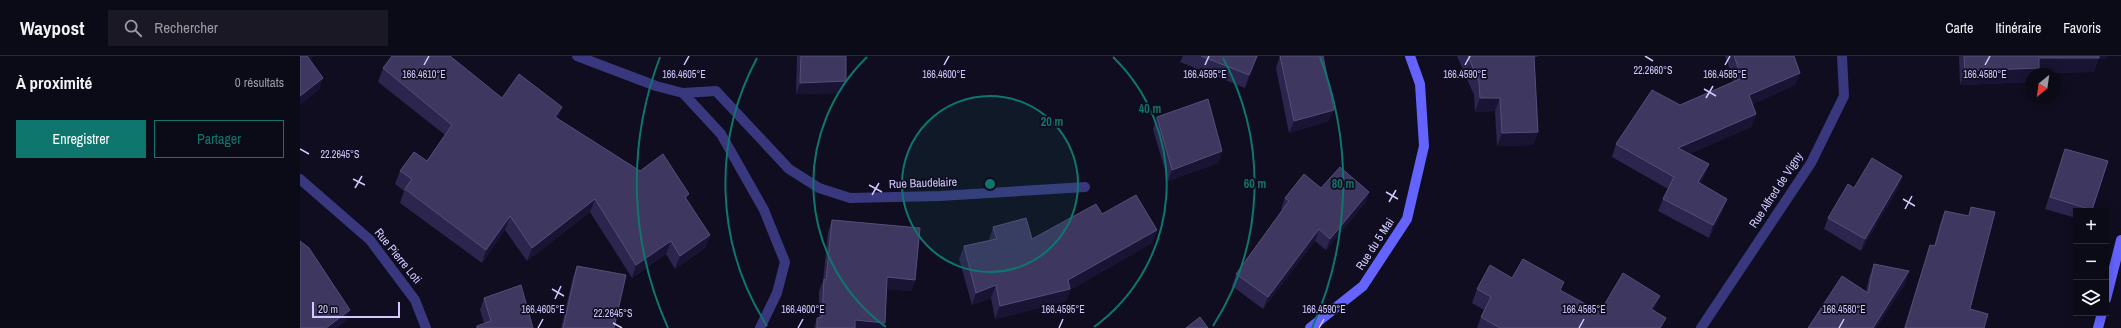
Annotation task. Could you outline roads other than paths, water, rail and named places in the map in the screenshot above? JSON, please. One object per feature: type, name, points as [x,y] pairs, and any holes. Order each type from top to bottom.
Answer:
[{"type":"main road","name":"Rue du 5 Mai","points":[[1310,328],[1364,286],[1407,218],[1424,146],[1420,84],[1410,56]]},
{"type":"main road","points":[[2109,287],[2121,240]]},
{"type":"main road","points":[[2098,328],[2101,316]]},
{"type":"street","name":"Rue Baudelaire","points":[[577,56],[656,86],[683,94],[716,91],[790,169],[819,188],[850,198],[940,196],[1085,187]]},
{"type":"street","name":"Rue Alfred de Vigny","points":[[1701,328],[1811,163],[1844,96],[1842,56]]},
{"type":"street","points":[[683,94],[720,134],[764,210],[785,262],[777,293],[760,328]]},
{"type":"street","name":"Rue Pierre Loti","points":[[300,179],[370,240],[416,300],[426,328]]}]
